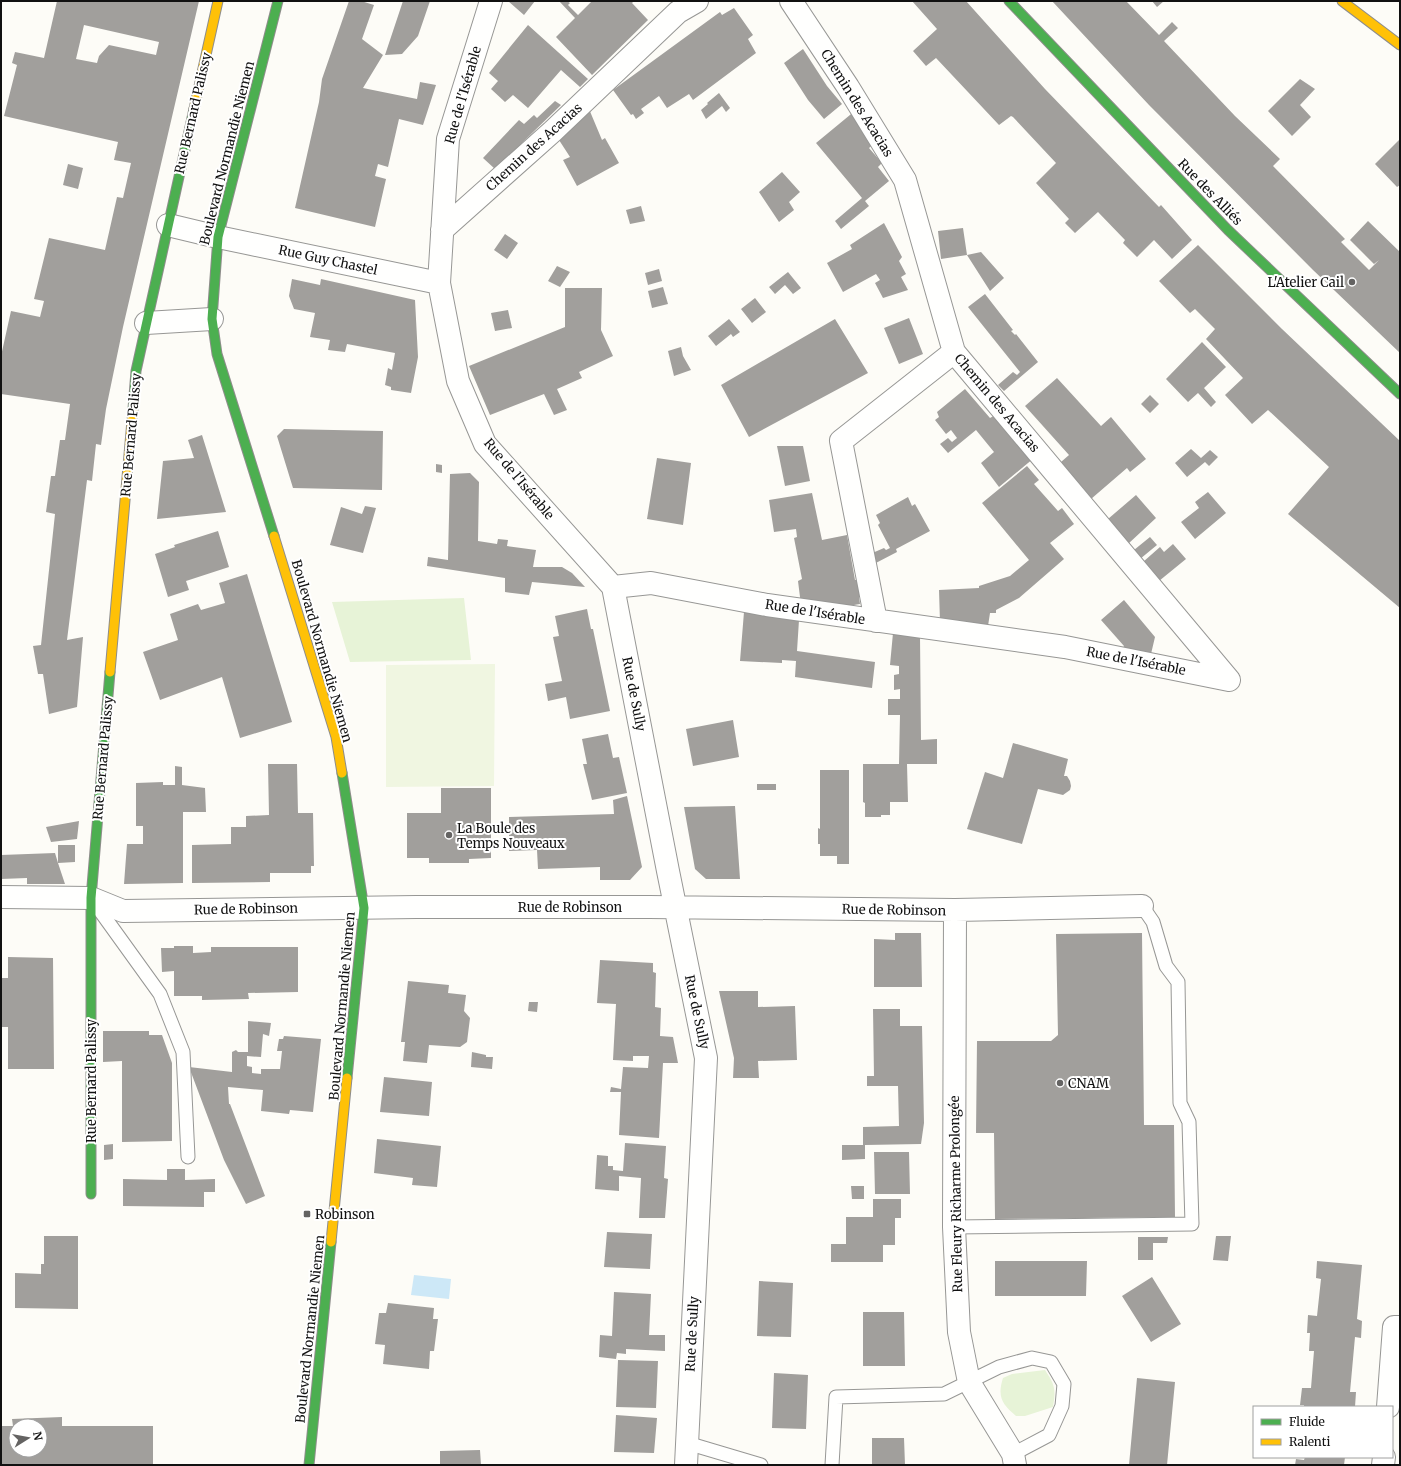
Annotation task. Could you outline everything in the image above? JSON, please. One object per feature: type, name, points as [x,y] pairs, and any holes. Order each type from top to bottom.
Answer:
[{"type":"street","name":"Rue Bernard Palissy","points":[[91,1194],[91,898],[136,371],[218,1]]},
{"type":"street","name":"Boulevard Normandie Niemen","points":[[278,1],[218,237],[212,319],[217,354],[336,737],[364,908],[309,1465]]},
{"type":"street","name":"Rue de l'Isérable","points":[[490,1],[448,139],[439,283],[458,381],[485,444],[613,587],[651,583],[768,605],[1065,647],[1229,680]]},
{"type":"street","name":"Chemin des Acacias","points":[[442,230],[553,131],[678,12],[697,1]]},
{"type":"street","name":"Chemin des Acacias","points":[[791,1],[848,87],[905,180],[954,352],[1229,680]]},
{"type":"street","name":"Rue des Alliés","points":[[1009,1],[1228,230],[1400,394]]},
{"type":"street","points":[[1342,1],[1400,46]]},
{"type":"street","points":[[168,225],[218,237]]},
{"type":"street","name":"Rue Guy Chastel","points":[[218,237],[439,283]]},
{"type":"street","points":[[146,323],[212,319]]},
{"type":"street","name":"Rue de l'Isérable","points":[[876,621],[841,441],[954,352]]},
{"type":"street","name":"Rue de Sully","points":[[613,587],[706,1058],[686,1465]]},
{"type":"street","name":"Rue de Robinson","points":[[1,897],[91,898],[123,911],[364,908],[955,910],[1142,906]]},
{"type":"street","name":"Rue Fleury Richarme Prolongée","points":[[955,910],[954,1227],[959,1332],[969,1382],[1014,1460]]},
{"type":"street","points":[[1388,1406],[1394,1326],[1400,1327]]},
{"type":"lane","points":[[91,898],[160,994],[183,1052],[188,1157]]},
{"type":"lane","points":[[954,1227],[1192,1224],[1189,1122],[1180,1102],[1178,982],[1166,966],[1153,922],[1142,906]]},
{"type":"lane","points":[[832,1465],[836,1397],[944,1394],[999,1368],[1032,1358],[1051,1362],[1064,1384],[1062,1406],[1050,1435],[1014,1460]]},
{"type":"lane","points":[[687,1443],[761,1465]]},
{"type":"green space","points":[[464,598],[471,660],[350,662],[332,602]]},
{"type":"green space","points":[[495,664],[494,786],[386,787],[386,665]]},
{"type":"green space","points":[[1045,1370],[1054,1387],[1053,1407],[1025,1416],[1016,1416],[1007,1408],[1002,1400],[1001,1385],[1003,1378],[1012,1374]]},
{"type":"water","points":[[414,1275],[451,1279],[449,1299],[411,1295]]},
{"type":"building","points":[[57,1],[199,1],[123,327],[106,409],[101,445],[96,444],[92,481],[87,480],[67,640],[83,637],[77,707],[49,714],[43,674],[38,674],[33,646],[41,645],[55,514],[46,512],[51,476],[55,476],[60,440],[65,440],[70,404],[1,394],[1,356],[11,311],[40,317],[44,301],[34,299],[49,238],[105,250],[117,197],[123,198],[131,163],[114,160],[118,142],[4,116],[17,65],[12,63],[15,52],[44,58]],"holes":[[[84,25],[159,42],[156,55],[109,45],[99,56],[97,63],[76,59]]]},
{"type":"building","points":[[349,1],[361,1],[374,5],[362,39],[383,55],[363,88],[417,99],[420,82],[436,85],[423,125],[399,119],[388,167],[378,164],[375,176],[386,179],[375,227],[295,208],[319,102],[322,79]]},
{"type":"building","points":[[403,1],[430,1],[418,36],[402,54],[385,55]]},
{"type":"building","points":[[508,1],[535,1],[524,15]]},
{"type":"building","points":[[559,1],[567,1],[570,3],[568,5],[578,15],[592,1],[634,1],[632,3],[648,20],[592,75],[556,37],[575,18]]},
{"type":"building","points":[[912,1],[966,1],[1045,89],[1159,207],[1161,205],[1192,240],[1172,259],[1154,240],[1137,257],[1123,243],[1125,240],[1098,212],[1075,233],[1065,223],[1069,219],[1036,183],[1056,163],[1013,117],[1011,116],[999,125],[936,58],[926,66],[913,51],[937,29]]},
{"type":"building","points":[[1052,1],[1126,1],[1159,35],[1172,22],[1178,28],[1164,41],[1235,116],[1280,159],[1273,166],[1345,239],[1341,242],[1369,270],[1379,260],[1374,264],[1350,240],[1368,221],[1400,252],[1400,353],[1313,270],[1149,105]]},
{"type":"building","points":[[1152,1],[1164,1],[1157,7]]},
{"type":"building","points":[[734,8],[753,35],[748,39],[756,53],[693,100],[689,94],[667,108],[659,96],[641,109],[644,113],[636,119],[633,114],[631,115],[613,90],[720,12],[722,15]]},
{"type":"building","points":[[528,25],[588,79],[580,87],[561,70],[528,108],[513,95],[505,102],[491,89],[498,81],[489,73]]},
{"type":"building","points":[[803,49],[827,86],[842,104],[824,119],[808,100],[784,63]]},
{"type":"building","points":[[1300,79],[1315,89],[1300,105],[1311,117],[1292,136],[1268,111]]},
{"type":"building","points":[[719,93],[730,108],[726,112],[722,106],[706,119],[701,110]]},
{"type":"building","points":[[555,101],[561,105],[495,169],[483,158],[519,120],[524,124],[534,115],[537,118]]},
{"type":"building","points":[[589,109],[602,140],[605,138],[619,163],[577,186],[563,160],[570,157],[559,140]]},
{"type":"building","points":[[856,110],[876,142],[869,148],[882,163],[878,167],[889,181],[865,201],[869,206],[841,229],[835,221],[862,198],[816,143]]},
{"type":"building","points":[[1400,139],[1400,185],[1397,187],[1375,164]]},
{"type":"building","points":[[68,164],[83,168],[78,189],[63,185]]},
{"type":"building","points":[[782,172],[800,192],[789,202],[794,210],[779,222],[759,192]]},
{"type":"building","points":[[641,206],[645,221],[630,224],[626,210]]},
{"type":"building","points":[[884,223],[902,257],[899,261],[906,274],[901,277],[908,290],[883,298],[875,283],[880,280],[876,274],[843,292],[827,263],[852,249],[850,245]]},
{"type":"building","points":[[963,228],[967,255],[941,259],[938,231]]},
{"type":"building","points":[[505,234],[518,243],[507,259],[494,250]]},
{"type":"building","points":[[1198,245],[1282,329],[1400,441],[1400,608],[1288,514],[1329,467],[1268,410],[1252,424],[1225,395],[1243,378],[1206,339],[1215,329],[1195,309],[1190,313],[1159,281]]},
{"type":"building","points":[[981,252],[1004,278],[990,291],[967,255]]},
{"type":"building","points":[[557,266],[570,272],[560,287],[548,281]]},
{"type":"building","points":[[659,269],[662,281],[648,285],[645,273]]},
{"type":"building","points":[[788,272],[801,288],[793,294],[785,285],[775,294],[769,287]]},
{"type":"building","points":[[292,279],[320,285],[321,279],[415,300],[418,357],[411,393],[391,390],[391,387],[385,385],[388,368],[392,370],[395,353],[347,344],[345,352],[328,350],[330,340],[310,337],[315,313],[294,309],[289,296]]},
{"type":"building","points":[[663,287],[668,304],[652,308],[648,291]]},
{"type":"building","points":[[565,288],[602,288],[601,330],[613,356],[579,372],[582,378],[557,389],[567,410],[554,415],[544,394],[490,415],[469,366],[565,327]]},
{"type":"building","points":[[985,294],[1013,330],[1011,331],[1015,335],[1016,334],[1038,362],[1004,391],[998,385],[1013,372],[1017,375],[1020,372],[968,307]]},
{"type":"building","points":[[755,298],[766,312],[752,323],[741,309]]},
{"type":"building","points":[[508,310],[512,328],[495,331],[491,313]]},
{"type":"building","points":[[909,318],[923,354],[899,364],[884,328]]},
{"type":"building","points":[[729,319],[740,332],[733,337],[731,334],[716,346],[708,336]]},
{"type":"building","points":[[835,319],[868,373],[749,437],[721,385]]},
{"type":"building","points":[[1202,342],[1226,367],[1204,388],[1216,402],[1211,407],[1198,393],[1188,402],[1166,379]]},
{"type":"building","points":[[681,347],[683,356],[691,370],[674,376],[668,351]]},
{"type":"building","points":[[1057,378],[1101,426],[1111,417],[1146,459],[1130,472],[1127,468],[1091,499],[1061,462],[1069,455],[1025,406]]},
{"type":"building","points":[[965,389],[990,418],[997,414],[1034,458],[999,487],[981,463],[994,452],[976,430],[948,453],[940,444],[948,438],[952,442],[957,438],[951,430],[946,434],[935,420],[939,417],[937,412]]},
{"type":"building","points":[[1150,395],[1159,404],[1150,413],[1141,404]]},
{"type":"building","points":[[284,429],[383,431],[382,490],[293,488],[277,436]]},
{"type":"building","points":[[202,435],[226,512],[157,519],[163,461],[194,458],[188,440]]},
{"type":"building","points":[[777,446],[803,446],[810,481],[785,486]]},
{"type":"building","points":[[1191,449],[1201,458],[1210,450],[1218,457],[1209,466],[1205,462],[1187,477],[1175,463]]},
{"type":"building","points":[[657,458],[691,463],[683,525],[647,519]]},
{"type":"building","points":[[436,464],[442,465],[442,473],[436,472]]},
{"type":"building","points":[[1027,466],[1039,480],[1034,484],[1058,511],[1062,508],[1074,524],[1050,543],[1064,559],[1019,598],[996,610],[996,613],[990,613],[988,626],[940,622],[939,590],[979,588],[979,586],[1010,576],[1029,560],[982,503]]},
{"type":"building","points":[[470,473],[479,482],[478,541],[497,544],[498,539],[508,540],[507,546],[536,550],[533,567],[562,567],[572,573],[585,587],[532,582],[529,595],[505,592],[505,578],[427,566],[428,557],[448,560],[450,474]]},
{"type":"building","points":[[1208,492],[1226,513],[1195,539],[1181,522],[1199,508],[1195,502]]},
{"type":"building","points":[[812,493],[822,540],[847,535],[855,580],[860,580],[863,597],[859,597],[860,604],[836,608],[801,605],[798,581],[802,579],[794,538],[797,537],[796,529],[774,532],[769,500]]},
{"type":"building","points":[[1136,495],[1156,518],[1128,544],[1108,519]]},
{"type":"building","points":[[908,497],[912,506],[915,504],[930,531],[896,549],[897,552],[872,565],[870,554],[884,548],[886,550],[890,548],[878,525],[880,523],[876,515]]},
{"type":"building","points":[[365,506],[376,508],[363,553],[330,545],[341,507],[362,514]]},
{"type":"building","points":[[218,531],[229,567],[186,581],[189,590],[168,597],[155,554],[175,547],[174,545]]},
{"type":"building","points":[[1150,537],[1157,545],[1140,559],[1134,550]]},
{"type":"building","points":[[1173,544],[1186,559],[1159,581],[1143,562],[1160,547],[1164,552]]},
{"type":"building","points":[[247,574],[292,722],[240,738],[222,677],[160,700],[143,652],[178,640],[170,614],[198,604],[201,610],[225,603],[219,583]]},
{"type":"building","points":[[1124,600],[1155,637],[1151,654],[1123,648],[1124,646],[1101,620]]},
{"type":"building","points":[[587,609],[591,629],[593,629],[610,711],[570,719],[566,697],[548,701],[545,684],[562,681],[553,637],[559,636],[555,616]]},
{"type":"building","points":[[744,612],[799,620],[797,651],[875,662],[872,688],[795,677],[796,661],[782,660],[782,663],[740,661]]},
{"type":"building","points":[[893,633],[920,636],[921,740],[937,739],[937,764],[907,764],[908,802],[890,802],[890,815],[881,815],[881,817],[865,817],[865,803],[863,802],[863,764],[899,764],[900,715],[888,715],[888,699],[900,699],[900,689],[894,690],[894,675],[899,674],[899,666],[890,665]]},
{"type":"building","points":[[733,720],[739,757],[693,766],[686,729]]},
{"type":"building","points":[[608,734],[613,758],[619,757],[627,793],[592,800],[583,764],[587,764],[582,739]]},
{"type":"building","points":[[1013,743],[1068,759],[1064,776],[1067,776],[1071,786],[1070,790],[1063,795],[1038,789],[1022,844],[967,829],[985,772],[1003,778]]},
{"type":"building","points":[[268,764],[297,764],[298,813],[313,813],[314,866],[311,866],[311,873],[270,873],[270,882],[192,883],[192,845],[231,844],[231,827],[246,827],[246,816],[269,815]]},
{"type":"building","points":[[175,766],[182,767],[182,785],[205,788],[206,812],[183,812],[183,883],[124,884],[127,844],[143,844],[143,826],[136,826],[136,783],[163,782],[163,785],[175,785]]},
{"type":"building","points":[[820,770],[849,770],[849,864],[837,864],[837,856],[820,856],[818,828],[820,829]]},
{"type":"building","points":[[757,784],[776,784],[776,790],[757,790]]},
{"type":"building","name":"La Boule des Temps Nouveaux","points":[[441,788],[491,788],[491,858],[469,859],[469,863],[429,863],[429,858],[407,858],[407,813],[441,813]]},
{"type":"building","points":[[627,796],[642,867],[630,880],[600,880],[600,867],[538,869],[537,850],[509,851],[509,817],[614,814],[613,800]]},
{"type":"building","points":[[735,806],[740,879],[706,879],[695,869],[684,807]]},
{"type":"building","points":[[79,821],[77,839],[51,842],[46,827]]},
{"type":"building","points":[[58,845],[75,845],[75,862],[58,863]]},
{"type":"building","points":[[55,853],[65,884],[27,884],[27,878],[1,879],[1,855]]},
{"type":"building","points":[[895,933],[921,933],[922,987],[874,987],[874,939],[895,940]]},
{"type":"building","name":"CNAM","points":[[1142,933],[1144,1125],[1174,1125],[1175,1217],[995,1219],[994,1133],[976,1133],[977,1041],[1051,1041],[1058,1035],[1056,934]]},
{"type":"building","points":[[174,946],[193,946],[193,953],[211,952],[211,947],[298,947],[298,992],[248,993],[249,999],[202,1000],[202,996],[174,996],[174,971],[162,972],[161,948],[174,948]]},
{"type":"building","points":[[8,957],[53,958],[54,1069],[8,1069],[8,1027],[1,1027],[1,978],[8,978]]},
{"type":"building","points":[[600,960],[653,963],[653,972],[656,973],[655,1007],[661,1008],[660,1036],[673,1037],[678,1063],[663,1063],[659,1138],[619,1135],[621,1092],[610,1092],[611,1087],[621,1089],[623,1067],[648,1068],[649,1056],[633,1056],[633,1061],[613,1060],[616,1004],[597,1003]]},
{"type":"building","points":[[408,981],[449,985],[448,993],[466,995],[464,1011],[470,1018],[467,1042],[460,1047],[429,1045],[427,1063],[403,1061],[405,1042],[401,1042]]},
{"type":"building","points":[[719,991],[758,991],[758,1007],[795,1006],[797,1060],[758,1061],[759,1078],[733,1078],[734,1058]]},
{"type":"building","points":[[529,1002],[538,1002],[537,1012],[528,1011]]},
{"type":"building","points":[[873,1009],[900,1009],[900,1026],[922,1026],[924,1123],[921,1144],[865,1145],[865,1159],[842,1160],[842,1145],[863,1145],[863,1127],[899,1126],[898,1086],[867,1086],[867,1076],[874,1076]]},
{"type":"building","points":[[248,1021],[271,1023],[269,1036],[263,1034],[261,1057],[247,1056],[247,1066],[252,1067],[252,1073],[261,1074],[261,1069],[280,1069],[282,1051],[277,1051],[279,1039],[283,1039],[284,1036],[321,1039],[313,1112],[290,1110],[289,1114],[261,1111],[263,1090],[228,1087],[229,1104],[265,1196],[246,1204],[224,1160],[189,1067],[232,1072],[232,1052],[236,1050],[238,1052],[248,1052]]},
{"type":"building","points":[[103,1031],[149,1031],[149,1035],[162,1035],[172,1063],[172,1141],[122,1142],[122,1061],[103,1062]]},
{"type":"building","points":[[472,1052],[486,1055],[486,1057],[493,1057],[492,1069],[471,1067]]},
{"type":"building","points":[[384,1077],[432,1082],[429,1116],[380,1112]]},
{"type":"building","points":[[377,1139],[441,1146],[437,1187],[412,1185],[413,1178],[374,1173]]},
{"type":"building","points":[[625,1143],[666,1146],[664,1178],[668,1179],[665,1218],[639,1218],[641,1178],[619,1176],[619,1191],[595,1189],[597,1155],[608,1156],[608,1166],[613,1166],[613,1170],[623,1171]]},
{"type":"building","points":[[113,1144],[113,1159],[104,1160],[104,1145]]},
{"type":"building","points":[[874,1152],[909,1152],[910,1194],[875,1194]]},
{"type":"building","points":[[167,1169],[185,1169],[185,1180],[215,1179],[215,1192],[204,1192],[204,1207],[123,1206],[123,1179],[167,1180]]},
{"type":"building","points":[[851,1186],[864,1186],[864,1199],[852,1199]]},
{"type":"building","points":[[873,1199],[901,1199],[901,1218],[895,1218],[895,1245],[883,1245],[883,1262],[831,1262],[831,1244],[846,1244],[846,1217],[873,1217]]},
{"type":"building","points":[[607,1232],[652,1234],[650,1269],[604,1267]]},
{"type":"building","points":[[44,1236],[78,1236],[78,1309],[15,1308],[15,1273],[41,1274],[41,1264],[44,1264]]},
{"type":"building","points":[[1216,1236],[1231,1236],[1228,1261],[1213,1260]]},
{"type":"building","points":[[1138,1237],[1168,1237],[1167,1243],[1153,1243],[1153,1260],[1138,1260]]},
{"type":"building","points":[[995,1261],[1087,1261],[1086,1296],[995,1296]]},
{"type":"building","points":[[1317,1261],[1362,1265],[1357,1319],[1362,1321],[1361,1338],[1355,1337],[1350,1392],[1356,1392],[1355,1406],[1300,1405],[1302,1388],[1311,1388],[1314,1351],[1309,1351],[1310,1333],[1307,1333],[1308,1315],[1317,1316],[1321,1279],[1316,1278]]},
{"type":"building","points":[[1152,1277],[1181,1324],[1151,1342],[1122,1296]]},
{"type":"building","points":[[759,1281],[793,1283],[791,1337],[757,1336]]},
{"type":"building","points":[[614,1292],[651,1294],[649,1335],[665,1335],[665,1351],[626,1349],[626,1354],[617,1353],[616,1359],[599,1357],[600,1335],[612,1336]]},
{"type":"building","points":[[388,1303],[434,1308],[433,1319],[438,1319],[434,1351],[430,1351],[429,1369],[383,1364],[385,1345],[375,1344],[379,1313],[386,1313]]},
{"type":"building","points":[[863,1312],[904,1312],[905,1366],[863,1366]]},
{"type":"building","points":[[618,1360],[658,1361],[656,1408],[616,1407]]},
{"type":"building","points":[[774,1373],[808,1375],[806,1429],[772,1428]]},
{"type":"building","points":[[1137,1378],[1175,1382],[1167,1465],[1129,1465]]},
{"type":"building","points":[[616,1415],[657,1418],[654,1453],[614,1452]]},
{"type":"building","points":[[62,1417],[62,1426],[153,1426],[153,1465],[1,1465],[1,1426],[8,1426],[8,1458],[48,1458],[48,1418],[37,1418]]},
{"type":"building","points":[[872,1438],[904,1438],[905,1465],[872,1465]]},
{"type":"building","points":[[480,1450],[481,1465],[440,1465],[440,1451]]},
{"type":"building","points":[[1305,1458],[1345,1458],[1344,1465],[1295,1465],[1296,1459],[1304,1460]]},
{"type":"traffic: fast","points":[[274,536],[217,354],[212,319],[218,237],[278,1]]},
{"type":"traffic: fast","points":[[1009,1],[1228,230],[1400,394]]},
{"type":"traffic: fast","points":[[133,409],[136,371],[194,109]]},
{"type":"traffic: fast","points":[[91,1194],[91,898],[110,672]]},
{"type":"traffic: fast","points":[[342,773],[364,908],[347,1078]]},
{"type":"traffic: fast","points":[[309,1465],[331,1242]]},
{"type":"traffic: slow","points":[[194,109],[218,1]]},
{"type":"traffic: slow","points":[[1342,1],[1400,45]]},
{"type":"traffic: slow","points":[[110,672],[133,409]]},
{"type":"traffic: slow","points":[[274,536],[336,737],[342,773]]},
{"type":"traffic: slow","points":[[331,1242],[347,1078]]},
{"type":"place","name":"L'Atelier Cail","points":[[1352,282]]},
{"type":"place","name":"La Boule des Temps Nouveaux","points":[[449,835]]},
{"type":"place","name":"CNAM","points":[[1060,1083]]},
{"type":"place","name":"Robinson","points":[[307,1214]]}]
